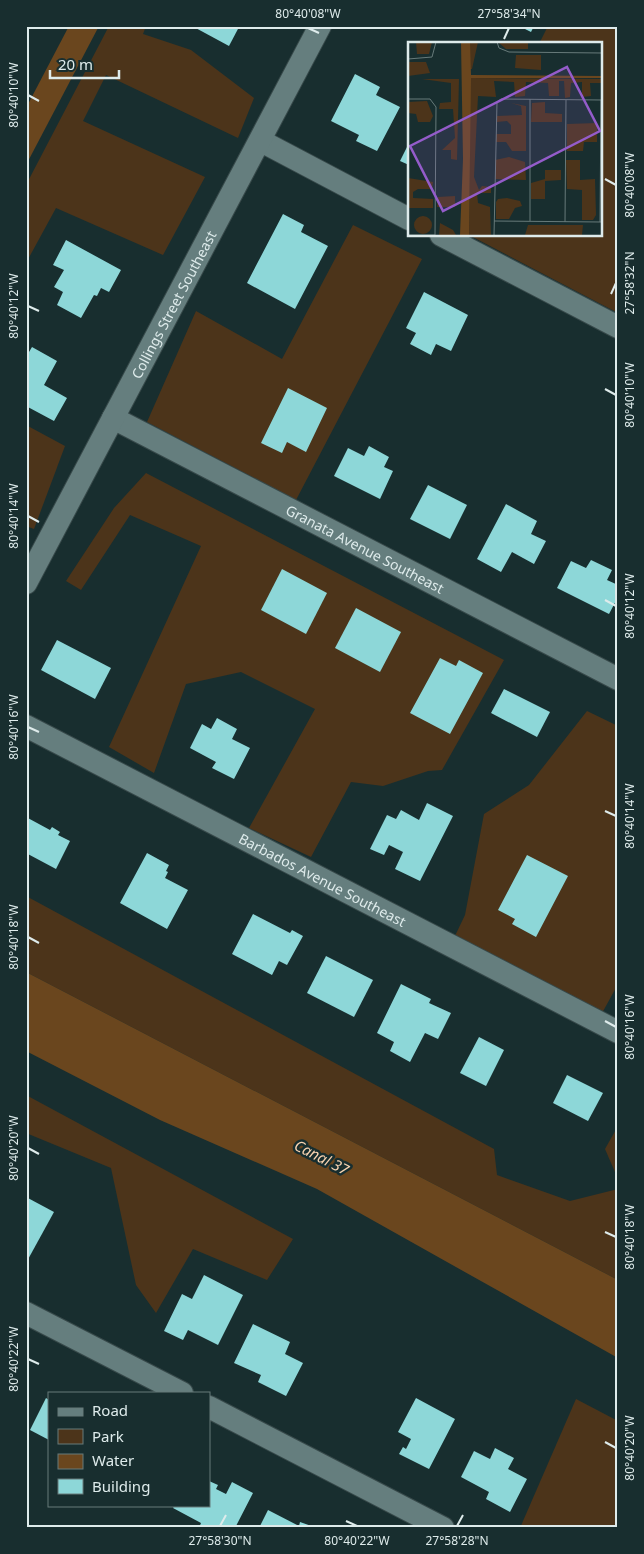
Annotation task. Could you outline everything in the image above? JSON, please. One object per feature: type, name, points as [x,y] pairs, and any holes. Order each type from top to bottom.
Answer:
[{"type":"street","name":"Collings Street Southeast","points":[[26,583],[261,141],[320,26]]},
{"type":"street","points":[[261,141],[408,218]]},
{"type":"street","points":[[443,236],[618,327]]},
{"type":"street","name":"Granata Avenue Southeast","points":[[113,418],[618,679]]},
{"type":"street","name":"Barbados Avenue Southeast","points":[[26,726],[618,1032]]},
{"type":"street","points":[[26,1313],[180,1392]]},
{"type":"street","points":[[210,1408],[443,1528]]},
{"type":"green space","points":[[109,26],[146,26],[143,34],[191,50],[254,98],[238,138],[106,75],[83,121],[205,177],[163,255],[56,208],[26,263],[26,185]]},
{"type":"green space","points":[[548,26],[618,26],[618,313],[471,236],[602,236],[602,42],[540,42]]},
{"type":"green space","points":[[353,225],[422,259],[296,500],[147,422],[196,311],[282,359]]},
{"type":"green space","points":[[26,425],[65,446],[34,529],[26,526]]},
{"type":"green space","points":[[146,473],[504,660],[442,770],[428,771],[383,786],[351,782],[311,857],[249,828],[315,709],[241,672],[186,684],[154,773],[109,747],[201,546],[130,515],[81,590],[66,581],[114,508]]},
{"type":"green space","points":[[587,711],[618,726],[618,984],[601,1015],[454,938],[465,915],[484,814],[529,785]]},
{"type":"green space","points":[[26,896],[494,1149],[497,1175],[570,1201],[618,1189],[618,1280],[26,972]]},
{"type":"green space","points":[[26,1095],[293,1239],[267,1280],[193,1249],[156,1313],[136,1285],[111,1168],[26,1133]]},
{"type":"green space","points":[[618,1126],[618,1179],[605,1149]]},
{"type":"green space","points":[[576,1399],[618,1421],[618,1519],[613,1528],[520,1528]]},
{"type":"water","points":[[69,26],[99,26],[26,165],[26,108]]},
{"type":"water","name":"Canal 37","points":[[26,972],[618,1280],[618,1358],[317,1189],[160,1120],[26,1051]]},
{"type":"building","points":[[192,26],[238,26],[239,27],[229,46]]},
{"type":"building","points":[[519,26],[534,26],[531,32]]},
{"type":"building","points":[[355,74],[380,87],[376,95],[400,107],[377,151],[356,141],[359,135],[331,121]]},
{"type":"building","points":[[408,145],[408,165],[400,161]]},
{"type":"building","points":[[283,214],[304,225],[301,232],[328,246],[295,309],[247,283]]},
{"type":"building","points":[[66,240],[121,270],[109,292],[101,288],[97,296],[94,295],[81,318],[57,305],[63,292],[54,287],[64,270],[53,265]]},
{"type":"building","points":[[424,292],[468,315],[451,351],[436,344],[431,355],[410,344],[416,333],[406,328]]},
{"type":"building","points":[[32,347],[57,361],[44,385],[67,398],[54,421],[26,406],[26,357]]},
{"type":"building","points":[[288,388],[327,408],[306,452],[287,442],[282,453],[261,443]]},
{"type":"building","points":[[369,446],[389,457],[384,467],[393,471],[380,499],[334,476],[348,448],[364,456]]},
{"type":"building","points":[[428,485],[467,505],[450,539],[410,519]]},
{"type":"building","points":[[506,504],[537,521],[531,534],[546,541],[534,564],[512,552],[501,572],[477,559]]},
{"type":"building","points":[[591,560],[612,570],[607,580],[618,585],[618,597],[609,614],[557,588],[571,561],[586,568]]},
{"type":"building","points":[[282,569],[327,593],[306,634],[261,610]]},
{"type":"building","points":[[356,608],[401,632],[380,672],[335,648]]},
{"type":"building","points":[[57,640],[111,668],[95,699],[41,670]]},
{"type":"building","points":[[440,658],[456,666],[459,660],[483,673],[450,734],[410,713]]},
{"type":"building","points":[[504,689],[550,712],[537,737],[491,713]]},
{"type":"building","points":[[217,718],[237,729],[232,739],[250,748],[234,779],[212,768],[216,762],[190,748],[202,724],[211,729]]},
{"type":"building","points":[[427,803],[453,816],[420,881],[395,869],[403,852],[389,845],[384,855],[370,849],[387,815],[396,819],[401,810],[419,820]]},
{"type":"building","points":[[26,817],[50,830],[52,827],[60,832],[58,835],[70,841],[56,869],[26,853]]},
{"type":"building","points":[[147,853],[169,865],[165,878],[188,890],[167,929],[120,903]]},
{"type":"building","points":[[527,855],[568,876],[536,937],[512,924],[515,919],[498,910]]},
{"type":"building","points":[[253,914],[290,933],[292,930],[303,936],[287,965],[279,961],[272,975],[232,954]]},
{"type":"building","points":[[326,956],[373,980],[354,1017],[307,993]]},
{"type":"building","points":[[401,984],[431,999],[429,1003],[451,1013],[438,1039],[425,1033],[410,1062],[390,1051],[394,1042],[377,1033]]},
{"type":"building","points":[[479,1037],[504,1050],[486,1086],[460,1073]]},
{"type":"building","points":[[567,1075],[603,1093],[588,1121],[553,1103]]},
{"type":"building","points":[[26,1197],[54,1212],[26,1263]]},
{"type":"building","points":[[204,1275],[243,1295],[218,1345],[188,1330],[183,1340],[164,1331],[182,1294],[192,1299]]},
{"type":"building","points":[[253,1324],[290,1342],[285,1354],[303,1363],[286,1396],[258,1382],[261,1375],[234,1363]]},
{"type":"building","points":[[46,1398],[48,1399],[48,1439],[30,1430]]},
{"type":"building","points":[[416,1398],[455,1419],[429,1469],[399,1454],[403,1447],[406,1449],[411,1439],[398,1432]]},
{"type":"building","points":[[495,1448],[514,1458],[508,1469],[527,1479],[510,1512],[486,1499],[489,1492],[461,1477],[474,1451],[490,1459]]},
{"type":"building","points":[[210,1481],[218,1485],[216,1489],[226,1494],[232,1482],[253,1493],[235,1528],[199,1528],[201,1523],[173,1508],[174,1506],[210,1506]]},
{"type":"building","points":[[268,1510],[299,1526],[300,1522],[317,1528],[259,1528]]}]
